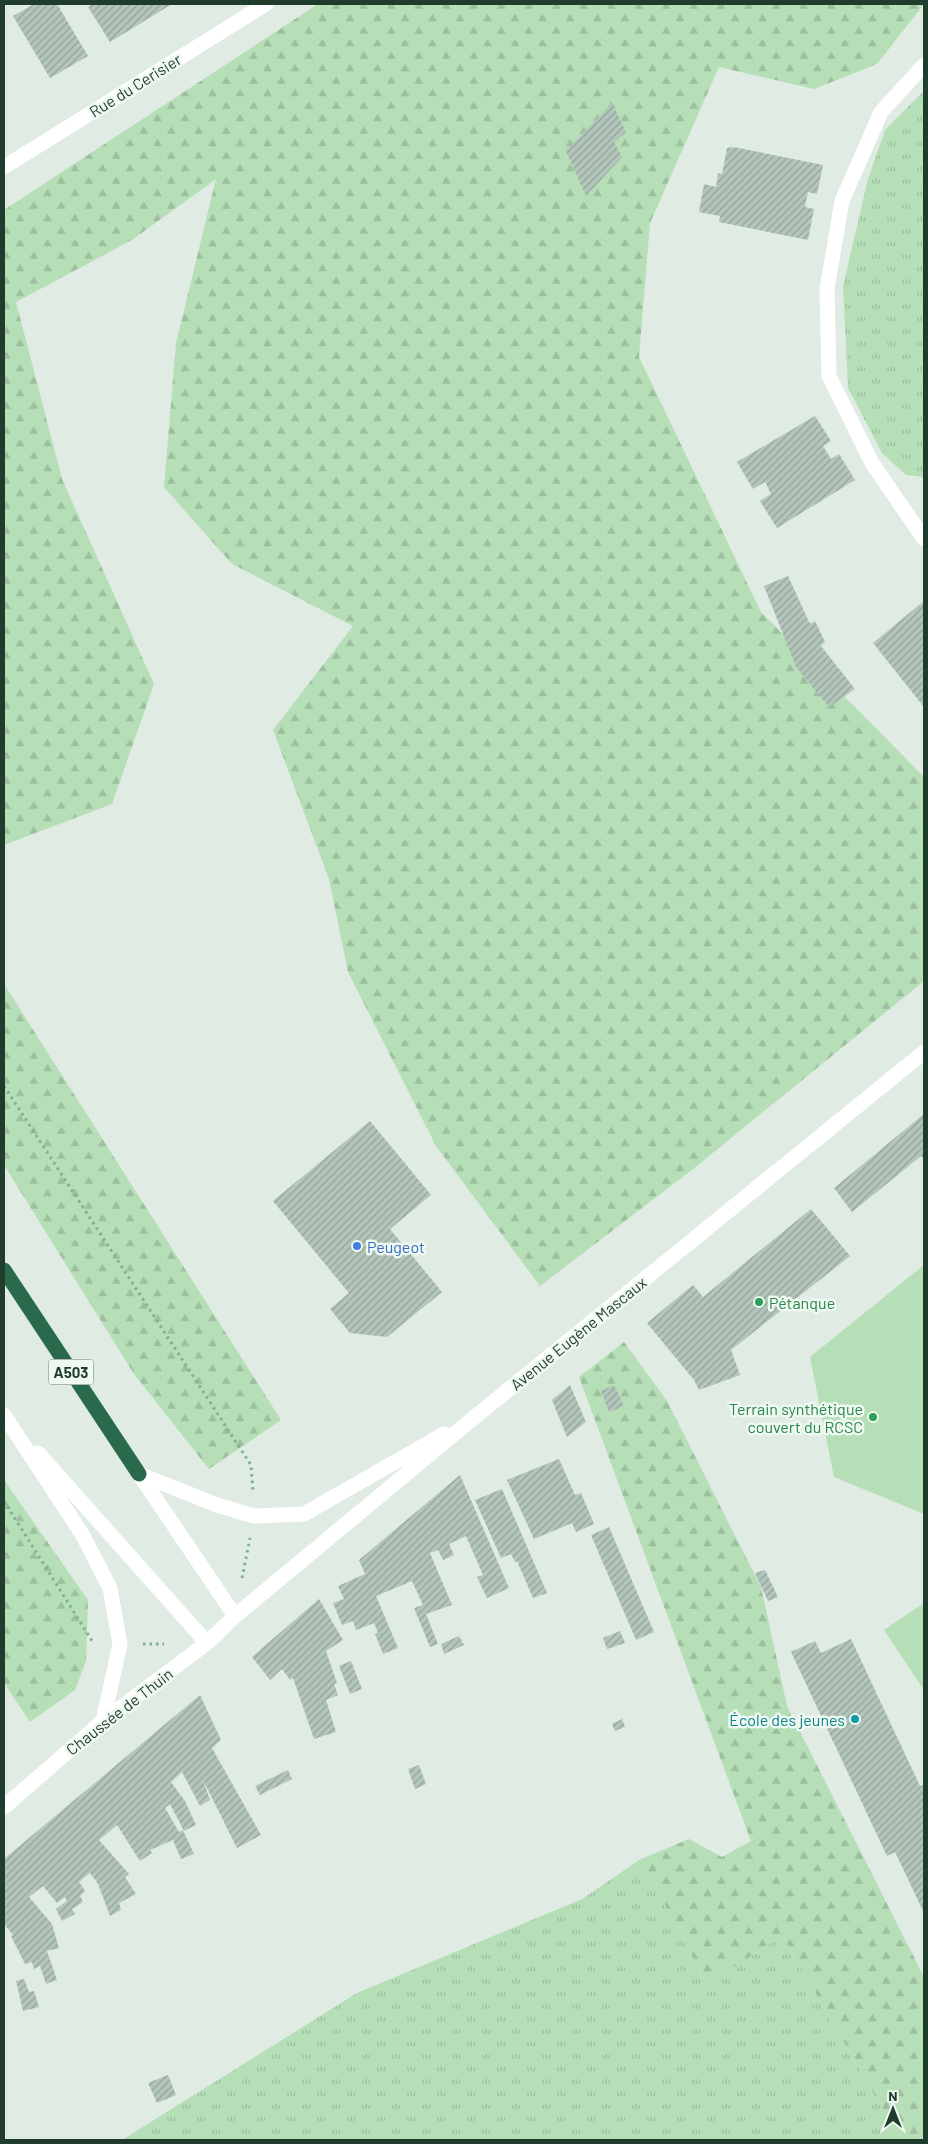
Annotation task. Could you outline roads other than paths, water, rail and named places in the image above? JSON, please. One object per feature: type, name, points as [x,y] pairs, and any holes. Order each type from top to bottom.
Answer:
[{"type":"highway","name":"A503","points":[[4,1270],[139,1474]]},
{"type":"main road","name":"Rue du Cerisier","points":[[4,167],[266,4]]},
{"type":"main road","points":[[924,65],[881,112],[842,201],[827,290],[829,376],[872,463],[924,539]]},
{"type":"main road","name":"Avenue Eugène Mascaux","points":[[235,1616],[476,1416],[924,1052]]},
{"type":"main road","points":[[4,1415],[206,1643]]},
{"type":"main road","points":[[4,1415],[82,1534],[110,1588],[120,1644],[103,1721]]},
{"type":"main road","points":[[139,1474],[217,1505],[254,1516],[304,1514],[476,1416]]},
{"type":"main road","name":"A503","points":[[139,1474],[235,1616]]},
{"type":"main road","name":"Chaussée de Thuin","points":[[4,1808],[103,1721],[206,1643],[235,1616]]},
{"type":"place","name":"Peugeot","points":[[357,1246]]},
{"type":"place","name":"Pétanque","points":[[759,1302]]},
{"type":"place","name":"Terrain synthétique couvert du RCSC","points":[[873,1417]]},
{"type":"place","name":"École des jeunes","points":[[855,1719]]}]
